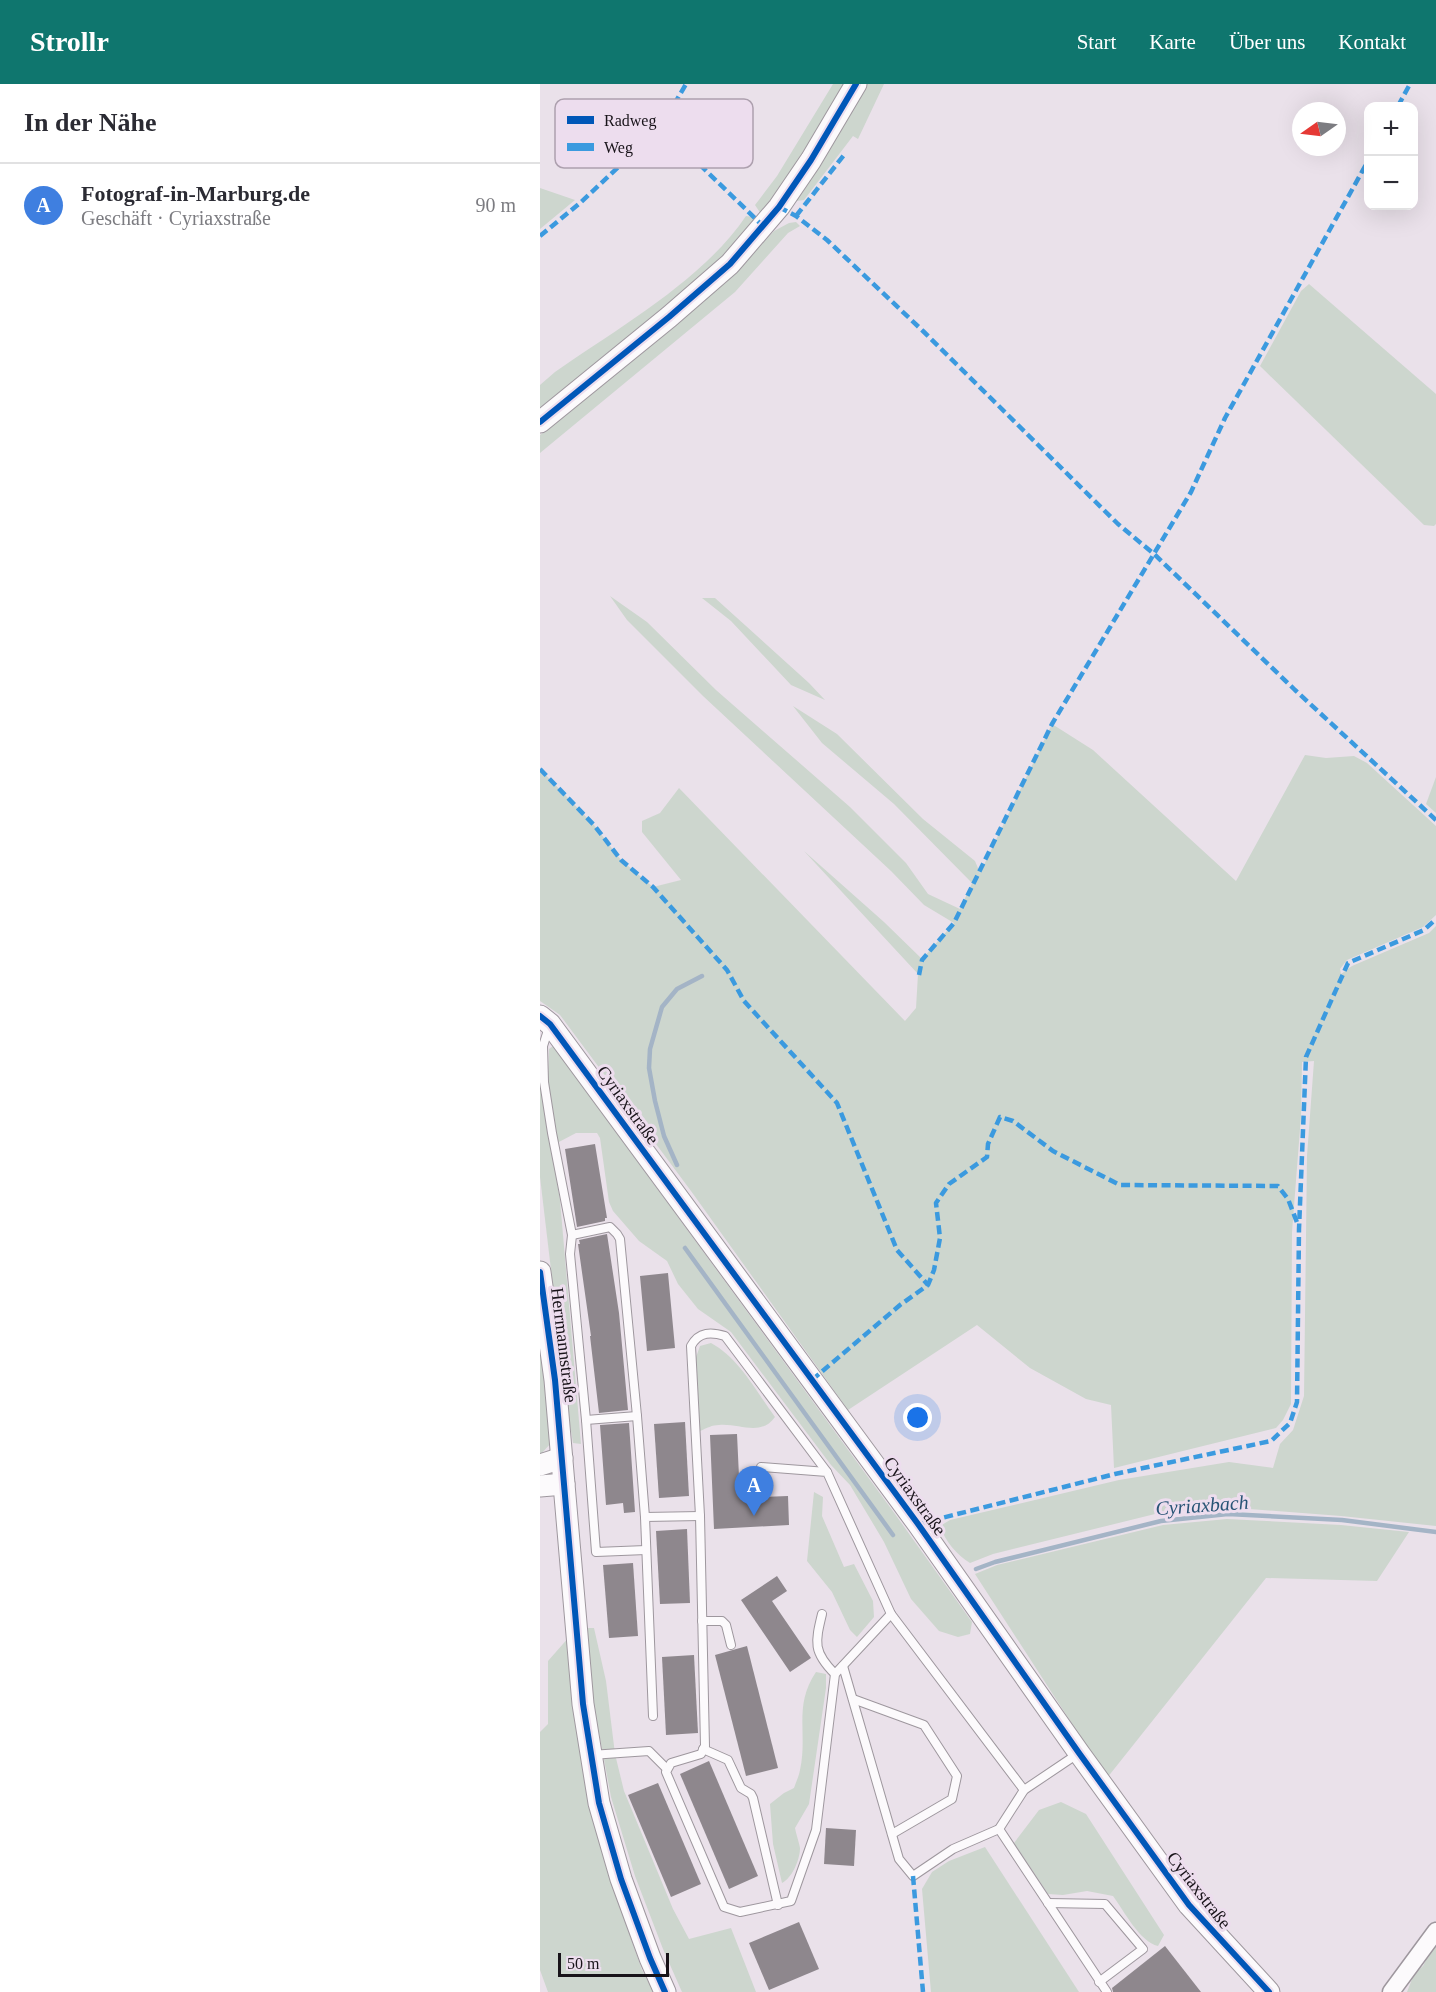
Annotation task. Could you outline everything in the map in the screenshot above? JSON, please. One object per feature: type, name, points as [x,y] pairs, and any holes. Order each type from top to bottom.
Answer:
[{"type":"street","points":[[540,422],[730,264],[779,207],[811,160],[856,84]]},
{"type":"street","name":"Cyriaxstraße","points":[[545,1020],[931,1543],[1079,1753],[1190,1905],[1269,1992]]},
{"type":"street","name":"Herrmannstraße","points":[[540,1272],[555,1380],[583,1704],[599,1803],[621,1879],[650,1958],[666,1992]]},
{"type":"street","points":[[540,1465],[562,1458]]},
{"type":"street","points":[[540,1486],[564,1484]]},
{"type":"street","points":[[1391,1992],[1436,1931]]},
{"type":"lane","points":[[545,1020],[544,1082],[572,1235],[570,1254],[596,1552],[646,1550]]},
{"type":"lane","points":[[572,1235],[610,1227],[620,1239],[645,1517],[653,1716]]},
{"type":"lane","points":[[666,1768],[671,1763],[701,1754],[705,1746],[700,1516],[691,1346],[694,1340],[702,1334],[714,1333],[725,1336],[827,1472],[891,1614],[1024,1790]]},
{"type":"lane","points":[[586,1420],[637,1416]]},
{"type":"lane","points":[[761,1467],[827,1472]]},
{"type":"lane","points":[[645,1517],[700,1516]]},
{"type":"lane","points":[[822,1614],[816,1648],[823,1662],[835,1674]]},
{"type":"lane","points":[[591,1755],[649,1751],[666,1768],[724,1907],[740,1912],[791,1901],[816,1830],[835,1674],[891,1614]]},
{"type":"lane","points":[[702,1621],[722,1621],[726,1625],[731,1645]]},
{"type":"lane","points":[[843,1666],[899,1859],[913,1876],[953,1849],[999,1829],[1024,1790],[1079,1753]]},
{"type":"lane","points":[[853,1699],[924,1725],[957,1776],[952,1799],[892,1834]]},
{"type":"lane","points":[[703,1749],[728,1760],[741,1788],[753,1798],[778,1905]]},
{"type":"lane","points":[[999,1829],[1107,1992]]},
{"type":"lane","points":[[1048,1903],[1105,1904],[1143,1949],[1099,1982]]},
{"type":"shaded area","points":[[833,84],[849,84],[820,135],[761,214],[755,205],[777,176]]},
{"type":"shaded area","points":[[867,84],[884,84],[858,139],[853,136],[804,200],[796,201],[830,148]]},
{"type":"shaded area","points":[[540,188],[575,200],[540,229]]},
{"type":"shaded area","points":[[746,216],[753,217],[757,226],[721,266],[540,413],[540,385],[683,282],[728,239]]},
{"type":"shaded area","points":[[796,222],[800,226],[788,233],[735,292],[540,453],[540,435],[728,280],[774,231]]},
{"type":"shaded area","points":[[1309,284],[1436,394],[1436,524],[1434,526],[1424,525],[1260,366],[1301,291]]},
{"type":"shaded area","points":[[610,596],[647,622],[716,690],[850,807],[906,863],[928,894],[960,909],[972,883],[894,804],[822,743],[793,706],[837,734],[923,819],[975,861],[980,873],[1052,724],[1093,750],[1236,881],[1305,755],[1326,758],[1354,756],[1367,763],[1436,826],[1436,915],[1423,927],[1347,960],[1340,969],[1341,974],[1352,966],[1429,933],[1436,926],[1436,1526],[1223,1507],[1155,1514],[993,1554],[970,1563],[952,1547],[940,1526],[950,1520],[1119,1480],[1229,1462],[1273,1468],[1280,1444],[1293,1430],[1304,1396],[1307,1156],[1314,1061],[1302,1062],[1301,1116],[1292,1232],[1291,1404],[1276,1428],[1114,1468],[1111,1405],[1086,1399],[1030,1368],[977,1325],[848,1410],[691,1191],[560,1015],[540,1001],[540,769],[594,825],[621,860],[653,887],[681,880],[642,832],[642,821],[660,813],[679,788],[905,1021],[916,1008],[918,974],[804,851],[922,959],[954,923],[924,905],[891,871],[703,696],[627,620]]},
{"type":"shaded area","points":[[702,598],[715,598],[825,700],[791,685],[731,621]]},
{"type":"shaded area","points":[[1436,777],[1436,813],[1426,804]]},
{"type":"shaded area","points":[[553,1046],[972,1622],[970,1634],[958,1637],[939,1631],[911,1599],[884,1542],[850,1485],[831,1465],[731,1332],[698,1309],[678,1284],[667,1261],[639,1241],[613,1211],[609,1202],[600,1138],[597,1133],[576,1133],[557,1143],[548,1080],[549,1049]]},
{"type":"shaded area","points":[[540,1083],[560,1200],[581,1444],[573,1443],[568,1413],[540,1177]]},
{"type":"shaded area","points":[[540,1332],[552,1442],[540,1455]]},
{"type":"shaded area","points":[[711,1343],[739,1366],[775,1417],[769,1423],[756,1428],[716,1425],[700,1431],[695,1360],[700,1346]]},
{"type":"shaded area","points":[[814,1492],[823,1497],[822,1516],[844,1567],[854,1564],[873,1601],[874,1617],[857,1637],[850,1630],[832,1592],[807,1561]]},
{"type":"shaded area","points":[[1227,1519],[1341,1525],[1409,1532],[1377,1581],[1266,1578],[1107,1778],[975,1574],[997,1565],[1163,1525]]},
{"type":"shaded area","points":[[587,1628],[594,1628],[606,1681],[615,1754],[624,1791],[673,1909],[689,1939],[731,1928],[756,1992],[682,1992],[635,1876],[611,1797],[594,1706]]},
{"type":"shaded area","points":[[570,1636],[614,1890],[642,1970],[654,1992],[548,1992],[540,1970],[540,1732],[548,1724],[548,1661]]},
{"type":"shaded area","points":[[816,1672],[826,1674],[826,1688],[809,1804],[795,1828],[800,1848],[797,1863],[786,1881],[782,1883],[773,1844],[770,1804],[794,1788],[798,1777],[803,1744],[803,1708],[809,1684]]},
{"type":"shaded area","points":[[1061,1802],[1086,1814],[1164,1935],[1158,1946],[1145,1939],[1113,1896],[1087,1891],[1063,1895],[1048,1894],[1014,1843],[1039,1810]]},
{"type":"shaded area","points":[[985,1847],[1079,1992],[931,1992],[922,1889],[932,1872],[949,1861]]},
{"type":"shaded area","points":[[1436,1940],[1436,1992],[1407,1992],[1414,1974],[1423,1966]]},
{"type":"building","points":[[595,1144],[607,1218],[605,1221],[577,1227],[565,1149]]},
{"type":"building","points":[[607,1234],[619,1313],[628,1410],[599,1413],[578,1244],[580,1244],[579,1240]]},
{"type":"building","points":[[668,1273],[675,1348],[647,1351],[640,1276]]},
{"type":"building","points":[[685,1422],[689,1496],[659,1498],[654,1424]]},
{"type":"building","points":[[629,1423],[635,1512],[624,1513],[623,1503],[606,1505],[600,1425]]},
{"type":"building","points":[[737,1434],[740,1498],[788,1496],[789,1525],[714,1529],[710,1435]]},
{"type":"building","points":[[687,1529],[690,1603],[660,1604],[656,1531]]},
{"type":"building","points":[[633,1563],[638,1636],[609,1638],[603,1565]]},
{"type":"building","points":[[777,1576],[787,1591],[772,1601],[811,1658],[790,1672],[741,1600]]},
{"type":"building","points":[[747,1646],[778,1768],[746,1776],[715,1655]]},
{"type":"building","points":[[694,1655],[698,1733],[666,1735],[662,1657]]},
{"type":"building","points":[[709,1761],[758,1876],[729,1889],[680,1774]]},
{"type":"building","points":[[658,1783],[701,1884],[671,1897],[628,1795]]},
{"type":"building","points":[[826,1828],[856,1830],[854,1866],[824,1864]]},
{"type":"building","points":[[799,1922],[819,1969],[769,1990],[749,1943]]},
{"type":"building","points":[[1165,1946],[1201,1992],[1113,1992],[1112,1988]]},
{"type":"waterway","points":[[677,1165],[664,1136],[655,1101],[649,1068],[650,1049],[662,1007],[677,989],[702,976]]},
{"type":"waterway","points":[[685,1248],[893,1535]]},
{"type":"waterway","name":"Cyriaxbach","points":[[976,1569],[995,1562],[1161,1521],[1228,1514],[1342,1520],[1436,1532]]},
{"type":"marked path","points":[[677,99],[686,84]]},
{"type":"marked path","points":[[1400,102],[1410,84]]},
{"type":"marked path","points":[[796,216],[844,155]]},
{"type":"marked path","points":[[540,236],[617,168]]},
{"type":"marked path","points":[[703,168],[763,226]]},
{"type":"marked path","points":[[919,975],[922,960],[954,923],[1052,724],[1191,492],[1225,418],[1364,168]]},
{"type":"marked path","points":[[779,207],[796,216],[827,240],[924,332],[1118,524],[1154,554],[1295,690],[1436,820]]},
{"type":"marked path","points":[[540,769],[594,825],[621,860],[653,887],[727,970],[744,1001],[837,1103],[897,1250],[928,1285]]},
{"type":"marked path","points":[[918,1524],[1115,1474],[1271,1441],[1290,1423],[1297,1402],[1299,1229],[1306,1057],[1348,963],[1424,930],[1436,919]]},
{"type":"marked path","points":[[812,1380],[900,1305],[928,1285],[934,1270],[940,1238],[936,1203],[949,1184],[987,1157],[988,1144],[1000,1117],[1013,1121],[1053,1151],[1120,1185],[1278,1186],[1288,1199],[1298,1225]]},
{"type":"marked path","points":[[913,1876],[923,1992]]},
{"type":"cycle path","points":[[540,422],[730,264],[779,207],[811,160],[856,84]]},
{"type":"cycle path","points":[[540,1016],[550,1024],[918,1524],[1189,1905],[1269,1992]]},
{"type":"cycle path","points":[[540,1272],[555,1380],[583,1704],[599,1803],[621,1879],[665,1992]]},
{"type":"place","name":"Fotograf-in-Marburg.de","points":[[754,1516]]}]
